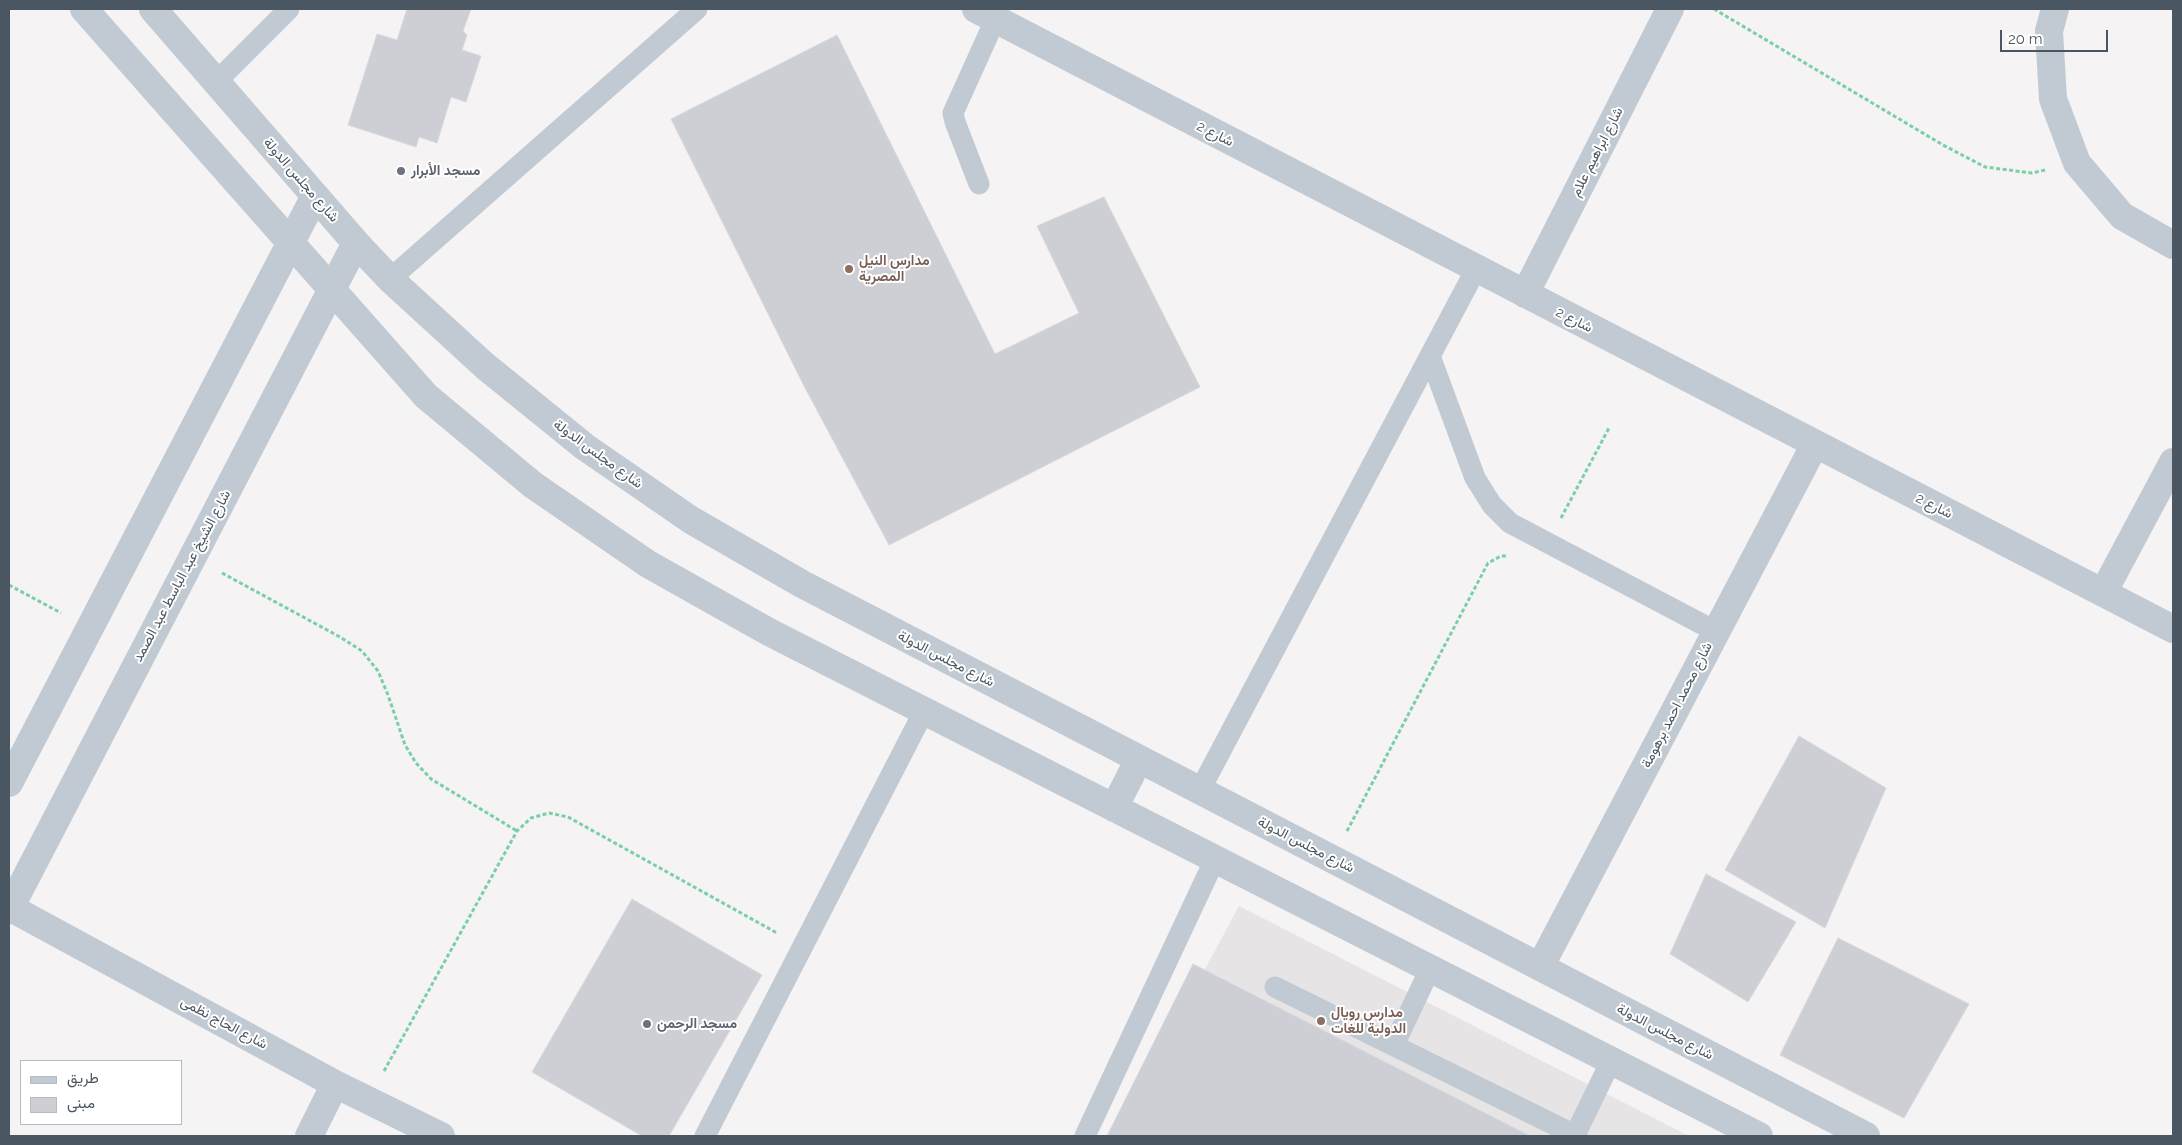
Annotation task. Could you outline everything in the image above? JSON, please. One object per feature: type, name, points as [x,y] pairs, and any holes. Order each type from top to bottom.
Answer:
[{"type":"street","points":[[84,9],[426,396],[533,485],[648,564],[769,632],[1759,1136]]},
{"type":"street","name":"شارع مجلس الدولة","points":[[153,9],[356,243],[390,279],[484,366],[585,447],[691,520],[802,584],[1866,1136]]},
{"type":"street","name":"شارع ابراهيم علام","points":[[1525,294],[1670,9]]},
{"type":"street","points":[[2055,9],[2049,31],[2052,99],[2077,163],[2122,216],[2173,245]]},
{"type":"street","name":"شارع 2","points":[[986,14],[2173,629]]},
{"type":"street","points":[[9,783],[315,196]]},
{"type":"street","name":"شارع الشيخ عبد الباسط عبد الصمد","points":[[9,908],[356,243]]},
{"type":"street","name":"شارع محمد احمد برهومة","points":[[1540,968],[1715,631],[1815,444]]},
{"type":"street","points":[[2103,593],[2173,462]]},
{"type":"street","points":[[1114,808],[1139,759]]},
{"type":"street","name":"شارع الحاج نظمى","points":[[9,908],[335,1084],[441,1136]]},
{"type":"street","points":[[308,1136],[335,1084]]},
{"type":"lane","points":[[216,82],[289,9]]},
{"type":"lane","points":[[390,279],[697,9]]},
{"type":"lane","points":[[980,184],[953,113],[986,14]]},
{"type":"lane","points":[[1200,790],[1476,269]]},
{"type":"lane","points":[[1430,356],[1475,478],[1492,505],[1510,522],[1715,631]]},
{"type":"lane","points":[[705,1136],[924,711]]},
{"type":"lane","points":[[1085,1136],[1215,859]]},
{"type":"lane","points":[[1394,1045],[1430,969]]},
{"type":"lane","points":[[1275,987],[1576,1136],[1611,1061]]},
{"type":"path","points":[[1714,9],[1943,145],[1985,167],[2032,173],[2077,163]]},
{"type":"path","points":[[1548,542],[1609,428]]},
{"type":"path","points":[[1332,858],[1488,564],[1501,556],[1515,556]]},
{"type":"path","points":[[192,557],[340,637],[362,651],[378,671],[405,745],[416,763],[431,779],[517,831]]},
{"type":"path","points":[[9,584],[89,629]]},
{"type":"path","points":[[368,1100],[517,831],[531,818],[549,813],[568,817],[802,947]]},
{"type":"shaded area","name":"مدارس رويال الدولية للغات","points":[[1239,906],[1689,1136],[1115,1136]]},
{"type":"building","name":"مسجد الأبرار","points":[[407,9],[471,9],[463,31],[467,35],[462,50],[481,56],[466,102],[451,97],[437,143],[419,137],[416,147],[348,125],[377,34],[397,40]]},
{"type":"building","name":"مدارس النيل المصرية","points":[[837,35],[995,354],[1079,313],[1037,226],[1104,197],[1200,387],[889,545],[804,386],[671,119]]},
{"type":"building","points":[[1799,736],[1886,788],[1825,928],[1725,870]]},
{"type":"building","points":[[1706,874],[1796,922],[1748,1002],[1670,954]]},
{"type":"building","name":"مسجد الرحمن","points":[[632,899],[762,975],[669,1136],[642,1136],[532,1072]]},
{"type":"building","points":[[1838,938],[1969,1004],[1904,1118],[1780,1055]]},
{"type":"building","points":[[1193,964],[1530,1136],[1107,1136]]},
{"type":"place","name":"مسجد الأبرار","points":[[401,171]]},
{"type":"place","name":"مدارس النيل المصرية","points":[[849,269]]},
{"type":"place","name":"مدارس رويال الدولية للغات","points":[[1321,1021]]},
{"type":"place","name":"مسجد الرحمن","points":[[647,1024]]}]
